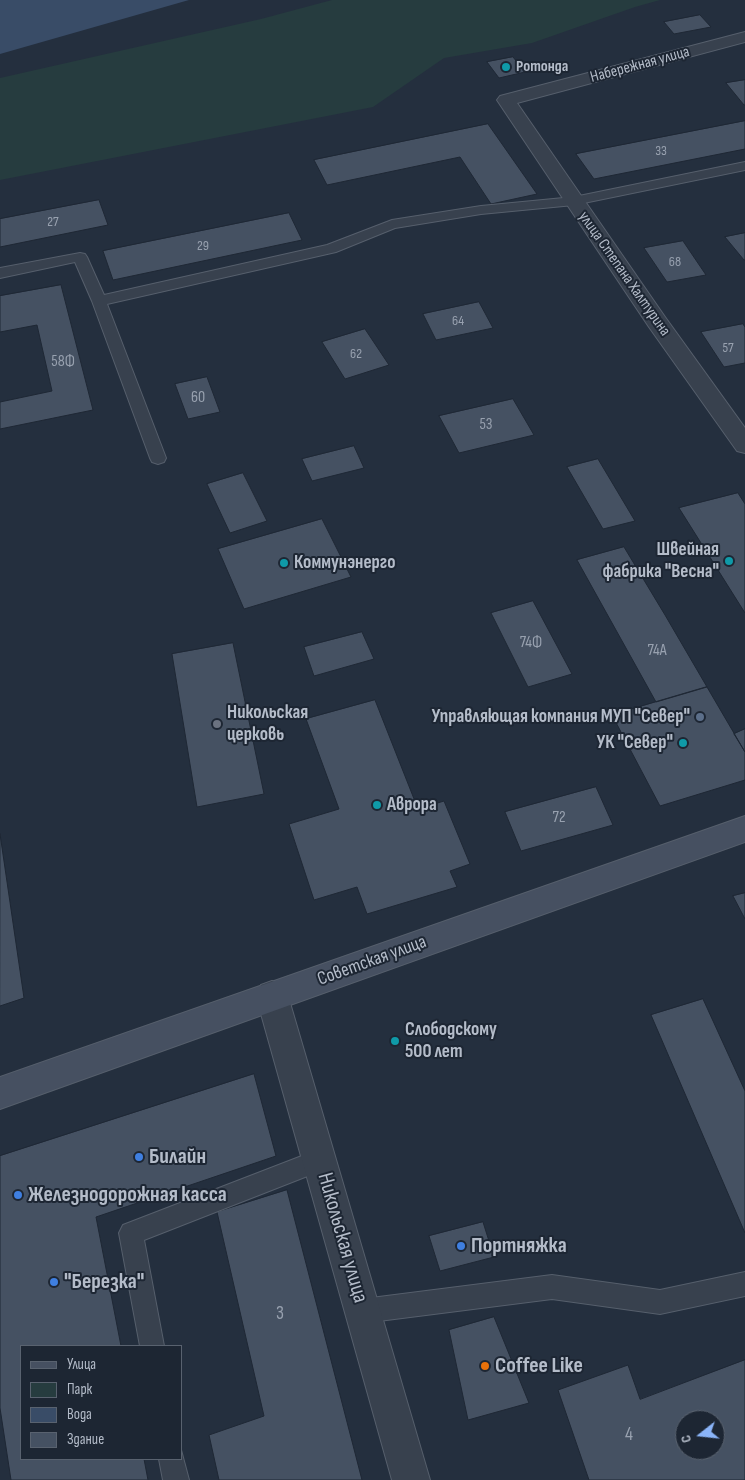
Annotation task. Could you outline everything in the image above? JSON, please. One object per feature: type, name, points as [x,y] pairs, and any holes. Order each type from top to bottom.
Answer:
[{"type":"main road","name":"Советская улица","points":[[0,1094],[745,828]]},
{"type":"street","name":"Набережная улица","points":[[506,100],[745,37]]},
{"type":"street","name":"улица Степана Халтурина","points":[[506,100],[656,322],[745,445]]},
{"type":"street","name":"Никольская улица","points":[[272,996],[411,1480]]},
{"type":"lane","points":[[98,300],[331,249],[392,224],[481,210],[574,201],[745,166]]},
{"type":"lane","points":[[0,273],[80,257],[158,458]]},
{"type":"lane","points":[[152,1345],[131,1233],[320,1160]]},
{"type":"lane","points":[[363,1311],[552,1287],[660,1302],[745,1284]]},
{"type":"lane","points":[[172,1460],[176,1480]]},
{"type":"green space","points":[[332,0],[660,0],[532,43],[444,58],[373,107],[0,180],[0,78],[261,19]]},
{"type":"water","points":[[0,0],[189,0],[0,54]]},
{"type":"building","points":[[700,15],[711,27],[674,34],[664,22]]},
{"type":"building","name":"Ротонда","points":[[513,57],[525,72],[499,78],[487,62]]},
{"type":"building","points":[[745,80],[745,105],[744,105],[726,83]]},
{"type":"building","points":[[745,121],[745,149],[594,179],[576,154]]},
{"type":"building","points":[[488,124],[537,194],[491,204],[460,157],[327,185],[314,160]]},
{"type":"building","points":[[99,200],[108,225],[0,247],[0,219]]},
{"type":"building","points":[[289,213],[302,240],[113,280],[103,251]]},
{"type":"building","points":[[745,233],[745,260],[744,260],[725,237]]},
{"type":"building","points":[[683,241],[706,275],[667,282],[644,248]]},
{"type":"building","points":[[61,285],[93,410],[0,429],[0,402],[52,391],[37,325],[0,332],[0,296]]},
{"type":"building","points":[[479,302],[493,328],[436,340],[423,314]]},
{"type":"building","points":[[743,324],[745,327],[745,363],[724,367],[701,332]]},
{"type":"building","points":[[365,329],[389,365],[345,379],[322,342]]},
{"type":"building","points":[[207,377],[220,412],[188,419],[175,384]]},
{"type":"building","points":[[513,399],[534,435],[459,453],[439,416]]},
{"type":"building","points":[[354,446],[364,468],[312,481],[302,459]]},
{"type":"building","points":[[598,459],[635,521],[603,529],[567,467]]},
{"type":"building","points":[[243,473],[267,521],[230,533],[207,484]]},
{"type":"building","name":"Швейная фабрика \"Весна\"","points":[[738,493],[745,504],[745,613],[679,508]]},
{"type":"building","name":"Коммунэнерго","points":[[322,519],[351,577],[244,609],[218,549]]},
{"type":"building","points":[[624,547],[707,687],[656,702],[577,560]]},
{"type":"building","points":[[533,601],[572,674],[528,687],[491,613]]},
{"type":"building","points":[[362,632],[374,659],[314,676],[304,647]]},
{"type":"building","name":"Никольская церковь","points":[[233,643],[264,794],[197,807],[172,654]]},
{"type":"building","name":"УК \"Север\"","points":[[707,687],[745,752],[745,780],[660,806],[612,715]]},
{"type":"building","name":"Аврора","points":[[375,700],[418,809],[444,801],[470,864],[450,871],[457,887],[367,914],[357,887],[314,900],[289,824],[339,809],[306,719]]},
{"type":"building","points":[[745,729],[745,752],[734,734]]},
{"type":"building","points":[[596,787],[613,825],[521,851],[505,812]]},
{"type":"building","points":[[0,834],[24,998],[0,1006]]},
{"type":"building","points":[[745,893],[745,919],[733,896]]},
{"type":"building","points":[[703,999],[745,1091],[745,1233],[651,1015]]},
{"type":"building","name":"\"Березка\"","points":[[254,1074],[276,1156],[96,1217],[121,1345],[20,1345],[20,1460],[144,1460],[148,1480],[11,1480],[0,1408],[0,1156]]},
{"type":"building","points":[[287,1190],[362,1480],[219,1480],[209,1435],[264,1416],[217,1212]]},
{"type":"building","name":"Портняжка","points":[[483,1222],[494,1257],[440,1271],[429,1236]]},
{"type":"building","name":"Coffee Like","points":[[494,1317],[529,1403],[468,1420],[449,1330]]},
{"type":"building","points":[[745,1360],[745,1480],[589,1480],[558,1390],[628,1365],[640,1399]]},
{"type":"place","name":"Ротонда","points":[[506,67]]},
{"type":"place","name":"Швейная фабрика \"Весна\"","points":[[729,561]]},
{"type":"place","name":"Коммунэнерго","points":[[284,563]]},
{"type":"place","name":"Управляющая компания МУП \"Север\"","points":[[700,717]]},
{"type":"place","name":"Никольская церковь","points":[[217,724]]},
{"type":"place","name":"УК \"Север\"","points":[[683,743]]},
{"type":"place","name":"Аврора","points":[[377,805]]},
{"type":"place","name":"Слободскому 500 лет","points":[[395,1041]]},
{"type":"place","name":"Билайн","points":[[139,1157]]},
{"type":"place","name":"Железнодорожная касса","points":[[18,1195]]},
{"type":"place","name":"Портняжка","points":[[461,1246]]},
{"type":"place","name":"\"Березка\"","points":[[54,1282]]},
{"type":"place","name":"Coffee Like","points":[[485,1366]]}]
